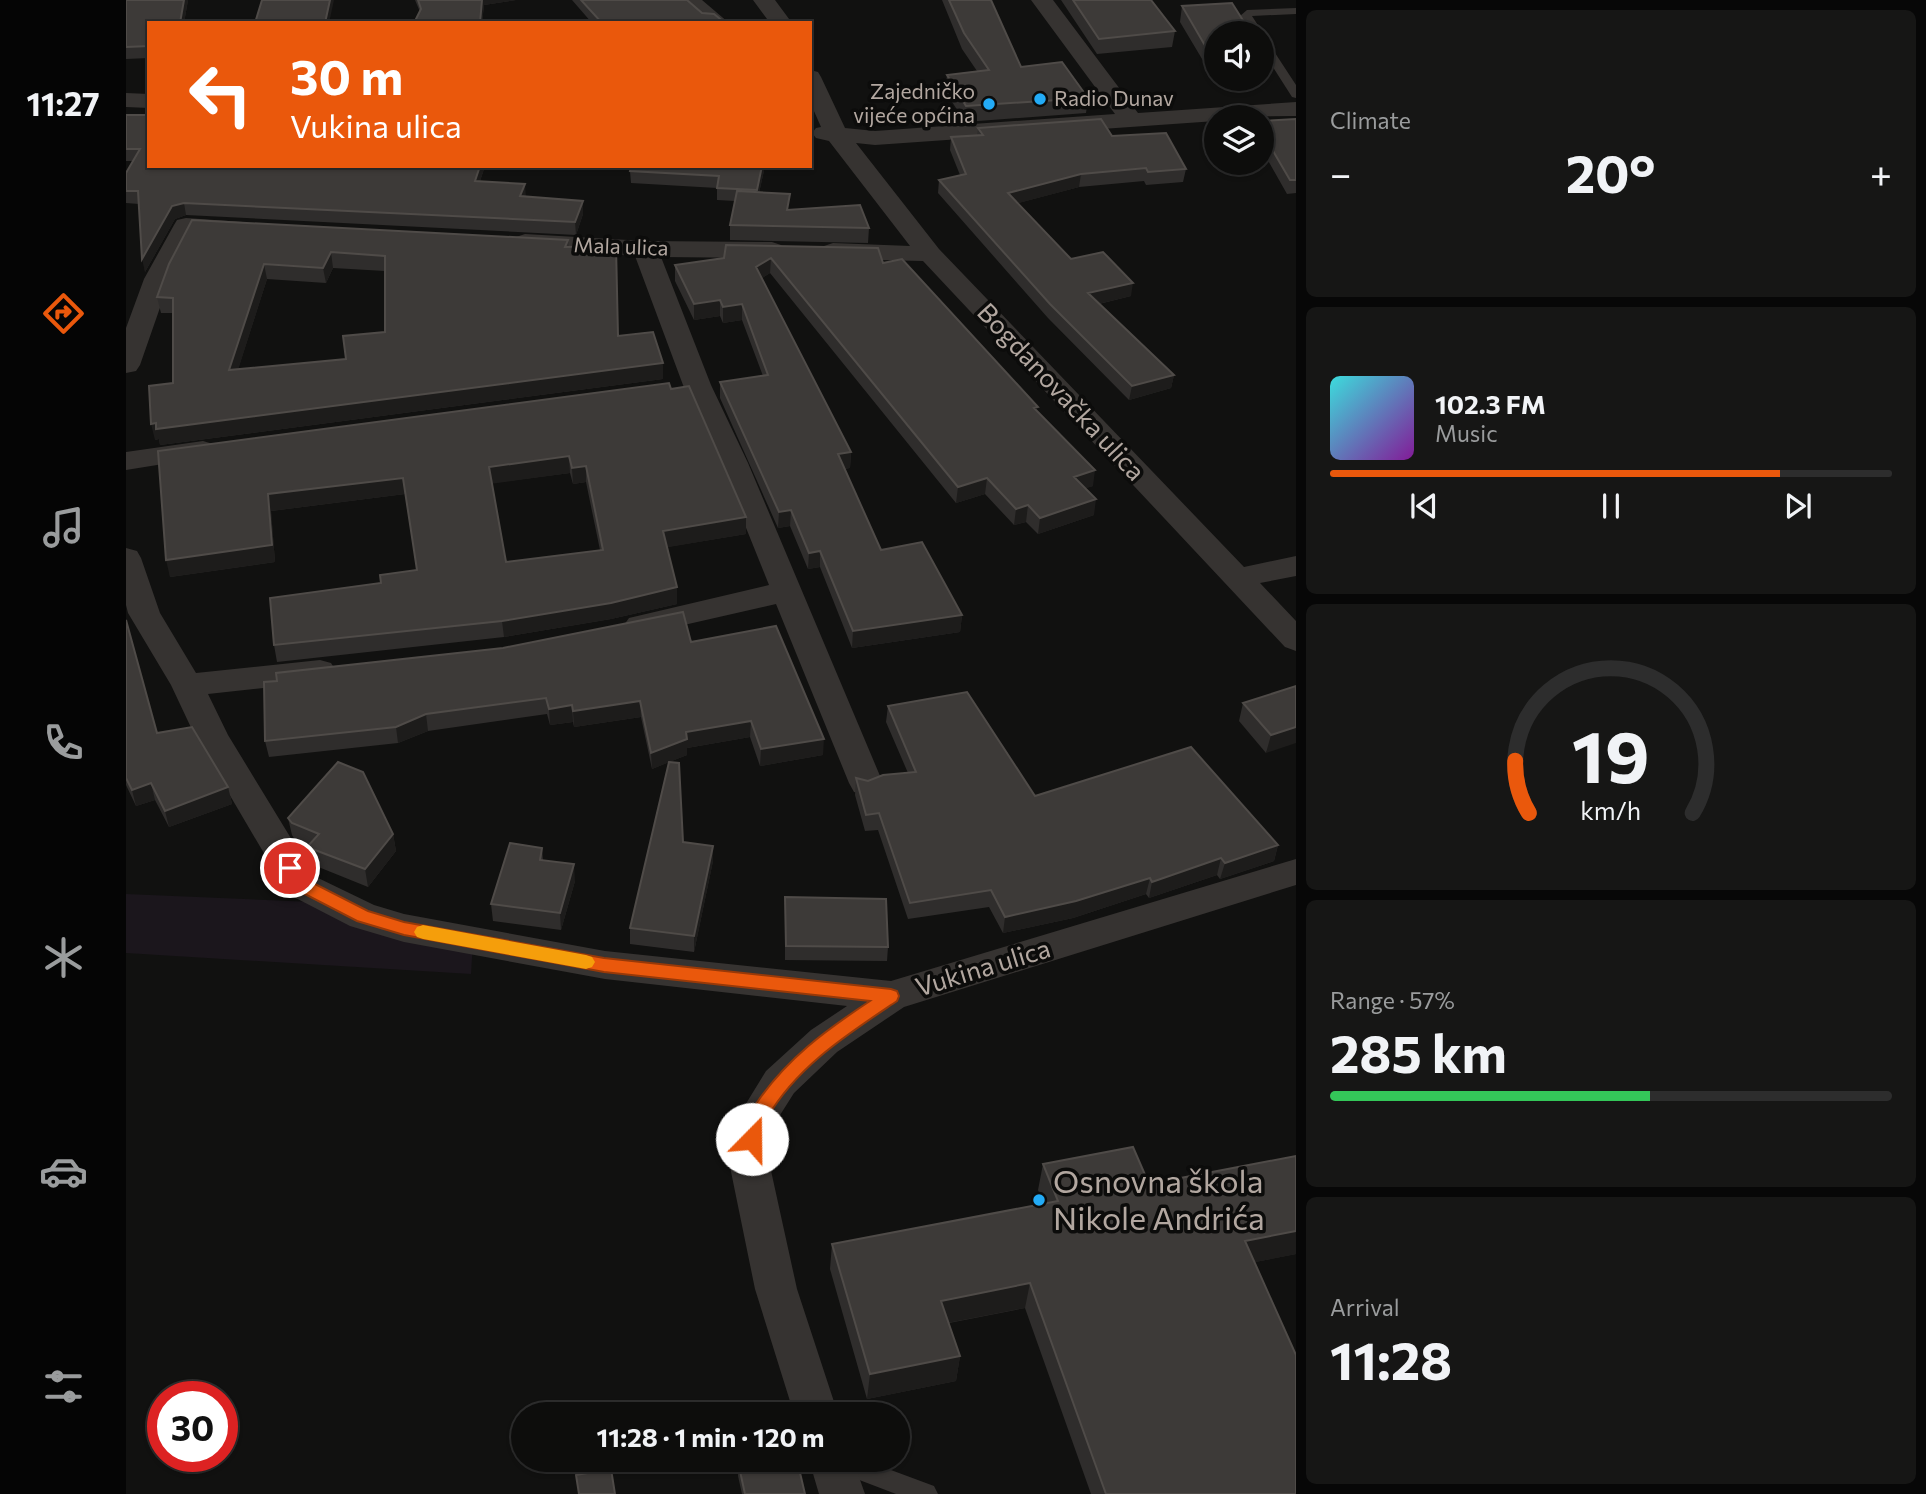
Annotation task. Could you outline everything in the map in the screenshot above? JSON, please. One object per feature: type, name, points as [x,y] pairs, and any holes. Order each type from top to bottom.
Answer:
[{"type":"street","points":[[689,0],[715,21]]},
{"type":"street","points":[[764,0],[780,21]]},
{"type":"street","points":[[1042,0],[1132,121]]},
{"type":"street","name":"Bogdanovačka ulica","points":[[812,85],[824,133],[930,254],[1296,640]]},
{"type":"street","points":[[126,100],[147,101]]},
{"type":"street","points":[[824,133],[875,138],[1296,109]]},
{"type":"street","points":[[126,365],[157,279],[186,225],[255,229]]},
{"type":"street","name":"Mala ulica","points":[[506,242],[645,249],[930,254]]},
{"type":"street","points":[[645,249],[684,386],[734,463],[866,783]]},
{"type":"street","points":[[126,460],[235,446]]},
{"type":"street","name":"Vukina ulica","points":[[126,558],[144,613],[187,685],[212,736],[301,885],[363,916],[404,928],[604,965],[891,996],[1296,872]]},
{"type":"street","points":[[1236,578],[1296,566]]},
{"type":"street","points":[[612,632],[787,591]]},
{"type":"street","points":[[187,685],[352,669]]},
{"type":"street","points":[[812,1402],[776,1289],[748,1157],[756,1120],[780,1082],[824,1041],[891,996]]},
{"type":"street","points":[[837,1472],[842,1494]]},
{"type":"lane","points":[[1249,21],[1247,13],[1296,11]]},
{"type":"lane","points":[[1274,60],[1296,94]]},
{"type":"lane","points":[[866,1472],[926,1494]]},
{"type":"shaded area","points":[[126,894],[336,903],[473,942],[471,974],[126,953]]},
{"type":"building","points":[[126,0],[184,0],[180,21],[147,21],[147,46],[126,47]]},
{"type":"building","points":[[262,0],[330,0],[325,21],[256,21]]},
{"type":"building","points":[[418,0],[482,0],[480,21],[415,21],[421,9]]},
{"type":"building","points":[[581,0],[687,0],[702,13],[714,14],[723,21],[600,21]]},
{"type":"building","points":[[949,0],[991,0],[1021,67],[1062,62],[1088,98],[966,106],[947,75],[989,70],[964,33]]},
{"type":"building","points":[[1073,0],[1151,0],[1175,31],[1099,39]]},
{"type":"building","points":[[1232,3],[1243,21],[1204,21],[1204,44],[1182,6]]},
{"type":"building","points":[[147,112],[147,168],[479,168],[475,181],[525,184],[520,196],[583,201],[575,222],[184,203],[172,206],[142,259],[138,191],[126,191],[126,173],[140,149],[126,149],[126,115],[146,115]]},
{"type":"building","points":[[1101,119],[1112,136],[1166,133],[1186,169],[1148,172],[1146,168],[1081,174],[1008,193],[1071,259],[1103,252],[1133,283],[1088,293],[1174,375],[1132,386],[1050,304],[939,180],[966,174],[951,137],[983,135],[978,128]]},
{"type":"building","points":[[1296,119],[1296,180],[1290,180],[1274,153],[1274,120]]},
{"type":"building","points":[[631,168],[762,168],[757,190],[717,188],[719,176],[630,171]]},
{"type":"building","points":[[737,191],[790,194],[787,210],[860,205],[869,228],[730,225]]},
{"type":"building","points":[[192,220],[568,240],[565,247],[616,246],[618,336],[653,332],[663,363],[156,429],[156,423],[151,424],[149,386],[173,383],[173,298],[157,297],[169,264]],"holes":[[[331,252],[385,256],[385,332],[343,336],[346,359],[229,370],[264,264],[323,268]]]},
{"type":"building","points":[[726,245],[878,248],[883,263],[902,259],[1038,407],[1034,408],[1095,470],[1074,477],[1096,499],[1040,518],[1028,505],[1016,509],[987,478],[958,487],[771,258],[756,267],[851,452],[838,454],[881,550],[922,542],[962,615],[853,631],[820,551],[809,553],[791,510],[779,512],[720,382],[768,375],[742,304],[723,307],[720,300],[694,304],[675,265],[724,258]]},
{"type":"building","points":[[669,383],[671,389],[689,386],[746,517],[663,531],[677,587],[611,603],[502,621],[274,645],[270,598],[381,583],[380,575],[417,570],[403,478],[268,494],[272,545],[166,560],[158,451]],"holes":[[[569,456],[572,468],[586,466],[603,550],[506,562],[489,467]]]},
{"type":"building","points":[[683,612],[691,642],[776,626],[824,739],[761,749],[751,721],[686,732],[687,739],[651,753],[640,701],[573,711],[572,705],[549,709],[546,698],[426,714],[396,727],[265,741],[264,682],[277,681],[276,673],[503,648]]},
{"type":"building","points":[[126,620],[157,733],[192,727],[228,787],[165,811],[151,783],[132,790],[126,778]]},
{"type":"building","points":[[1296,686],[1296,727],[1271,735],[1243,703]]},
{"type":"building","points":[[967,692],[1035,796],[1191,747],[1278,845],[1225,863],[1221,858],[1152,882],[1150,878],[1076,901],[1005,917],[991,890],[910,903],[879,813],[866,815],[856,778],[868,781],[883,775],[916,772],[888,706]]},
{"type":"building","points":[[338,762],[363,772],[393,834],[365,869],[307,847],[319,834],[292,823],[288,818]]},
{"type":"building","points":[[669,762],[679,763],[683,842],[713,846],[694,936],[630,928]]},
{"type":"building","points":[[510,843],[542,848],[540,860],[574,864],[560,913],[491,904]]},
{"type":"building","points":[[785,897],[886,899],[888,947],[786,946]]},
{"type":"building","points":[[1133,1147],[1149,1184],[1296,1156],[1296,1231],[1245,1241],[1296,1355],[1296,1494],[1106,1494],[1030,1283],[941,1301],[960,1356],[870,1374],[832,1244],[1058,1201],[1043,1164]]},
{"type":"building","points":[[611,1472],[615,1494],[579,1494],[576,1475]]},
{"type":"building","points":[[740,1472],[800,1472],[805,1494],[745,1494]]},
{"type":"slow traffic","points":[[423,932],[586,962]]},
{"type":"place","name":"Radio Dunav","points":[[1040,99]]},
{"type":"place","name":"Zajedničko vijeće općina","points":[[989,104]]},
{"type":"place","name":"Osnovna škola Nikole Andrića","points":[[1039,1200]]},
{"type":"route","points":[[290,868],[301,885],[336,904],[363,916],[404,928],[604,965],[891,996],[824,1041],[780,1082],[756,1120],[752,1139]]}]
